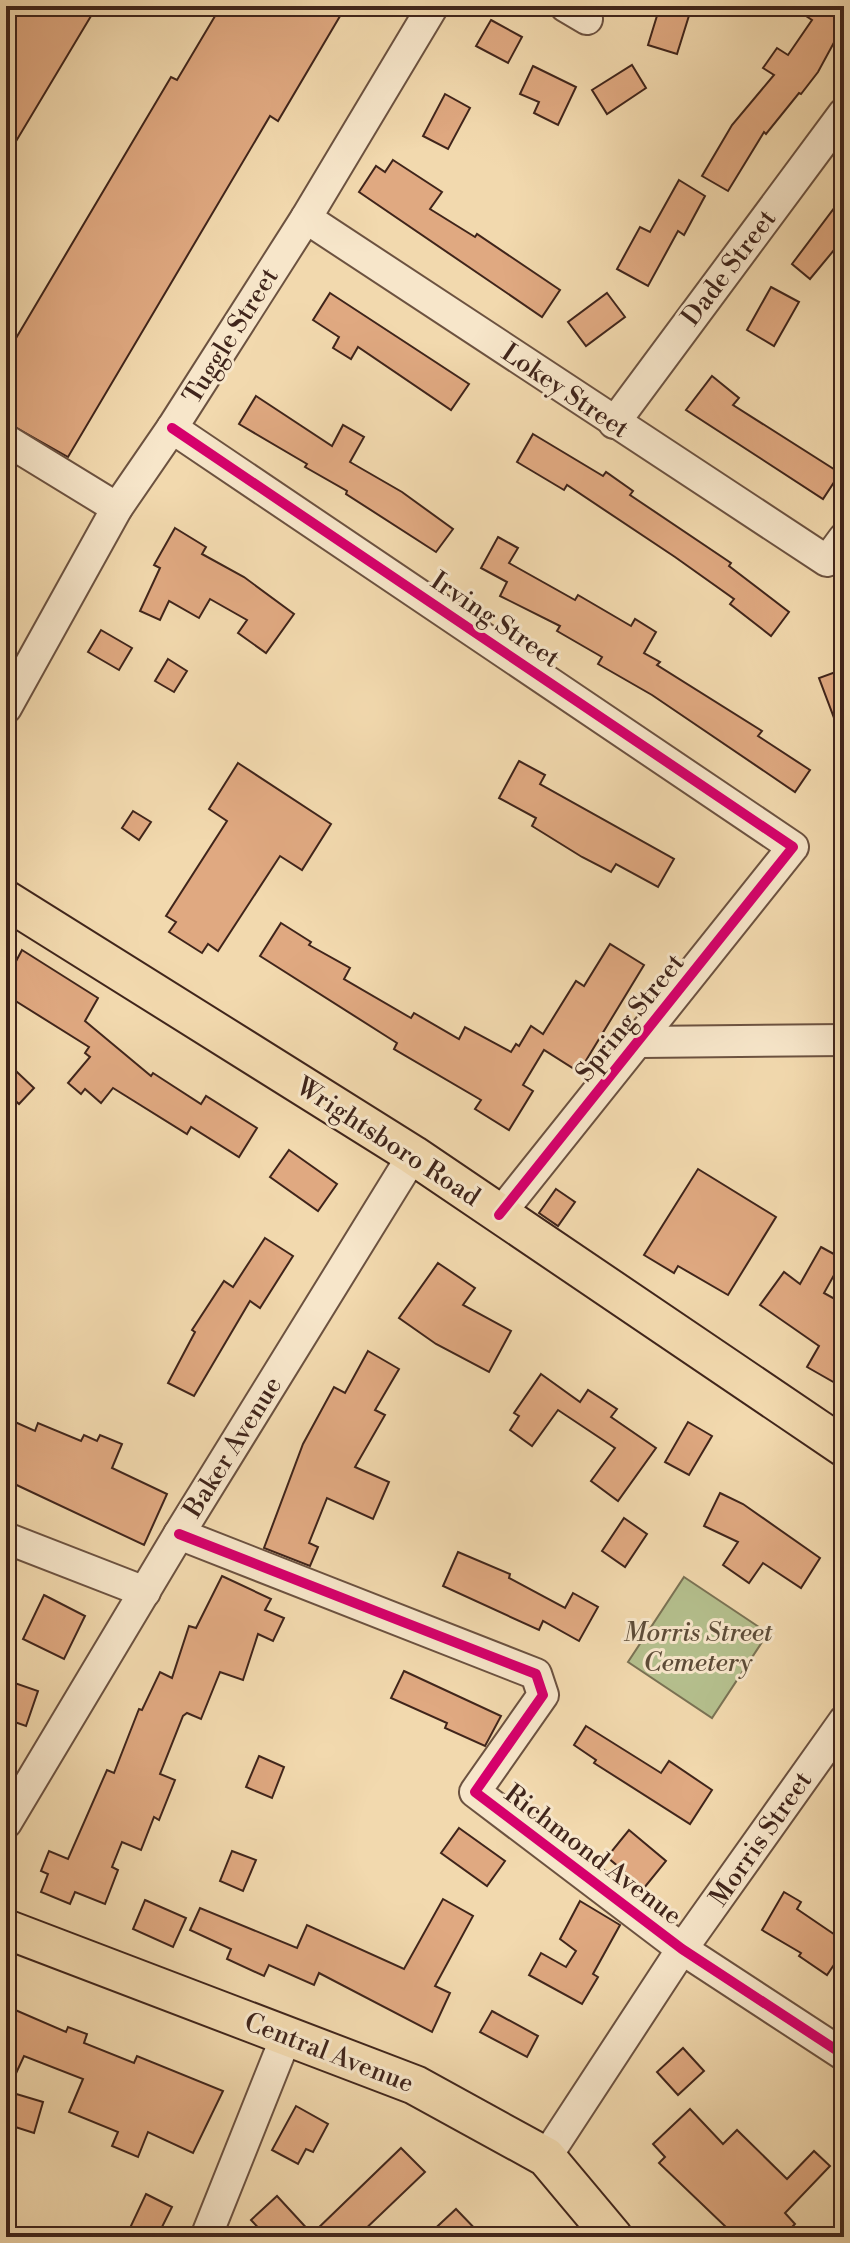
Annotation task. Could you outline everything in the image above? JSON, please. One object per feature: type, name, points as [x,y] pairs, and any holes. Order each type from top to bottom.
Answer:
[{"type":"main road","name":"Wrightsboro Road","points":[[6,900],[413,1155],[844,1447]]},
{"type":"main road","name":"Central Avenue","points":[[6,1929],[415,2085],[546,2157],[613,2237]]},
{"type":"street","name":"Tuggle Street","points":[[6,708],[117,508],[306,218],[433,6]]},
{"type":"street","name":"Dade Street","points":[[614,423],[844,113]]},
{"type":"street","name":"Lokey Street","points":[[306,218],[614,423],[835,550]]},
{"type":"street","name":"Irving Street","points":[[172,428],[793,847]]},
{"type":"street","points":[[6,440],[117,508]]},
{"type":"street","name":"Spring Street","points":[[499,1215],[641,1042],[793,847]]},
{"type":"street","points":[[641,1042],[844,1040]]},
{"type":"street","name":"Baker Avenue","points":[[6,1823],[179,1534],[413,1155]]},
{"type":"street","name":"Richmond Avenue","points":[[179,1534],[536,1674],[543,1695],[475,1792],[682,1949],[844,2055]]},
{"type":"street","points":[[6,1538],[145,1592]]},
{"type":"street","name":"Morris Street","points":[[546,2157],[682,1949],[844,1721]]},
{"type":"street","points":[[206,2237],[286,2037]]},
{"type":"green space","name":"Morris Street Cemetery","points":[[684,1577],[768,1633],[712,1718],[628,1662]]},
{"type":"building","points":[[6,6],[97,6],[6,158]]},
{"type":"building","points":[[221,6],[346,6],[278,121],[270,116],[68,457],[6,422],[6,355],[171,77],[177,80]]},
{"type":"building","points":[[660,6],[692,6],[677,54],[648,45]]},
{"type":"building","points":[[791,6],[844,6],[844,24],[818,72],[766,134],[764,132],[728,191],[702,176],[732,125],[774,75],[763,68],[777,48],[788,55],[812,20]]},
{"type":"building","points":[[491,20],[522,37],[508,63],[476,46]]},
{"type":"building","points":[[632,65],[646,88],[607,114],[592,90]]},
{"type":"building","points":[[533,66],[576,87],[558,125],[534,113],[539,102],[520,94]]},
{"type":"building","points":[[445,94],[470,108],[448,149],[423,136]]},
{"type":"building","points":[[393,160],[442,192],[430,209],[475,237],[477,234],[560,290],[542,317],[359,192],[376,166],[385,172]]},
{"type":"building","points":[[679,180],[705,196],[684,235],[678,231],[648,286],[617,269],[640,227],[650,232]]},
{"type":"building","points":[[844,195],[844,238],[810,279],[792,264]]},
{"type":"building","points":[[771,287],[799,302],[774,346],[747,330]]},
{"type":"building","points":[[330,293],[469,384],[451,410],[358,347],[351,359],[333,348],[339,337],[313,320]]},
{"type":"building","points":[[607,293],[625,317],[586,346],[568,322]]},
{"type":"building","points":[[712,376],[739,398],[733,405],[840,473],[823,499],[686,410]]},
{"type":"building","points":[[256,396],[332,446],[343,425],[364,437],[350,462],[402,492],[453,529],[436,552],[346,494],[347,491],[305,467],[307,464],[239,424]]},
{"type":"building","points":[[533,434],[603,476],[606,472],[633,491],[630,495],[731,563],[729,566],[789,612],[771,636],[730,604],[734,599],[675,557],[567,485],[564,490],[517,462]]},
{"type":"building","points":[[175,528],[206,547],[202,554],[244,577],[294,614],[266,653],[238,633],[247,620],[210,599],[199,618],[169,601],[160,620],[140,611],[160,568],[154,565]]},
{"type":"building","points":[[498,537],[518,548],[509,563],[575,600],[578,595],[631,626],[635,619],[656,632],[644,653],[660,662],[657,665],[762,731],[758,736],[810,770],[795,792],[652,695],[598,664],[602,657],[557,631],[560,626],[500,596],[507,582],[481,568]]},
{"type":"building","points":[[101,630],[132,648],[119,670],[88,652]]},
{"type":"building","points":[[168,659],[187,671],[174,692],[155,681]]},
{"type":"building","points":[[844,669],[844,738],[842,739],[819,678]]},
{"type":"building","points":[[519,761],[545,775],[540,784],[674,859],[658,887],[616,864],[611,872],[582,857],[532,826],[536,818],[499,798]]},
{"type":"building","points":[[238,763],[331,824],[302,870],[280,856],[218,951],[208,944],[202,953],[169,932],[176,922],[166,916],[227,821],[209,809]]},
{"type":"building","points":[[133,811],[151,822],[139,840],[122,828]]},
{"type":"building","points":[[281,923],[311,942],[309,945],[350,968],[344,979],[411,1018],[414,1013],[459,1039],[465,1027],[511,1052],[516,1044],[519,1046],[531,1026],[543,1034],[576,981],[584,986],[610,944],[644,965],[579,1072],[544,1050],[523,1085],[533,1091],[509,1130],[475,1109],[481,1100],[394,1049],[397,1043],[260,956]]},
{"type":"building","points":[[22,950],[98,998],[85,1021],[151,1076],[153,1073],[201,1104],[206,1096],[257,1128],[239,1157],[191,1127],[187,1134],[113,1088],[101,1103],[85,1089],[81,1094],[68,1083],[90,1057],[85,1053],[89,1047],[6,995],[6,980]]},
{"type":"building","points":[[17,1072],[34,1088],[19,1104],[6,1092],[6,1083]]},
{"type":"building","points":[[289,1150],[337,1184],[318,1211],[270,1177]]},
{"type":"building","points":[[698,1169],[776,1217],[728,1295],[678,1266],[674,1273],[644,1255]]},
{"type":"building","points":[[556,1189],[575,1202],[558,1226],[539,1213]]},
{"type":"building","points":[[265,1238],[293,1256],[260,1308],[250,1301],[194,1396],[168,1383],[195,1332],[192,1330],[224,1281],[233,1287]]},
{"type":"building","points":[[821,1247],[843,1259],[824,1293],[844,1304],[844,1388],[807,1367],[819,1346],[760,1305],[784,1272],[800,1284]]},
{"type":"building","points":[[438,1263],[475,1288],[463,1305],[511,1331],[489,1372],[436,1344],[399,1318]]},
{"type":"building","points":[[368,1351],[399,1369],[375,1410],[385,1415],[355,1467],[389,1482],[373,1519],[327,1498],[309,1543],[318,1547],[310,1566],[264,1548],[303,1444],[334,1387],[345,1393]]},
{"type":"building","points":[[541,1374],[580,1402],[588,1390],[617,1409],[611,1417],[656,1448],[618,1501],[591,1481],[615,1448],[558,1410],[532,1446],[510,1430],[519,1416],[514,1413]]},
{"type":"building","points":[[6,1418],[35,1431],[38,1423],[81,1441],[84,1435],[97,1441],[100,1435],[122,1444],[112,1468],[167,1494],[144,1545],[6,1480]]},
{"type":"building","points":[[688,1422],[712,1436],[689,1475],[665,1462]]},
{"type":"building","points":[[720,1493],[743,1504],[820,1558],[801,1588],[763,1563],[749,1583],[723,1565],[738,1542],[704,1526]]},
{"type":"building","points":[[624,1518],[647,1534],[625,1567],[602,1551]]},
{"type":"building","points":[[458,1552],[510,1574],[509,1578],[565,1608],[573,1593],[598,1607],[579,1641],[543,1621],[539,1630],[443,1586]]},
{"type":"building","points":[[222,1576],[271,1599],[265,1610],[284,1618],[273,1641],[258,1634],[243,1680],[220,1672],[201,1719],[187,1713],[183,1716],[160,1774],[175,1780],[159,1820],[154,1817],[141,1850],[122,1842],[112,1867],[118,1870],[105,1904],[75,1892],[70,1904],[41,1892],[48,1874],[41,1871],[49,1851],[68,1859],[107,1770],[114,1773],[139,1709],[142,1710],[160,1672],[172,1678],[189,1626],[196,1628]]},
{"type":"building","points":[[44,1595],[85,1616],[64,1659],[23,1639]]},
{"type":"building","points":[[404,1671],[501,1716],[485,1746],[445,1728],[447,1723],[391,1698]]},
{"type":"building","points":[[6,1680],[38,1691],[26,1726],[6,1719]]},
{"type":"building","points":[[586,1726],[661,1773],[669,1761],[712,1790],[690,1824],[594,1763],[596,1760],[574,1745]]},
{"type":"building","points":[[259,1756],[284,1767],[272,1798],[246,1787]]},
{"type":"building","points":[[459,1828],[505,1861],[487,1886],[441,1853]]},
{"type":"building","points":[[629,1830],[666,1861],[644,1888],[607,1857]]},
{"type":"building","points":[[232,1851],[256,1860],[243,1891],[220,1881]]},
{"type":"building","points":[[784,1892],[801,1902],[797,1909],[844,1941],[844,1950],[827,1975],[799,1956],[801,1953],[762,1930]]},
{"type":"building","points":[[443,1899],[473,1916],[435,1986],[450,1993],[432,2032],[319,1973],[314,1985],[269,1965],[264,1976],[227,1959],[231,1949],[190,1930],[200,1908],[297,1948],[307,1925],[404,1969]]},
{"type":"building","points":[[145,1900],[186,1918],[173,1947],[133,1929]]},
{"type":"building","points":[[580,1901],[620,1925],[593,1974],[598,1977],[582,2004],[529,1975],[541,1953],[566,1967],[576,1951],[560,1939]]},
{"type":"building","points":[[6,2006],[66,2032],[68,2027],[87,2034],[84,2043],[134,2063],[137,2056],[223,2091],[193,2153],[148,2132],[138,2157],[112,2146],[118,2132],[69,2112],[83,2079],[24,2056],[6,2095]]},
{"type":"building","points":[[492,2011],[538,2036],[527,2057],[480,2032]]},
{"type":"building","points":[[683,2048],[704,2071],[678,2095],[657,2072]]},
{"type":"building","points":[[13,2093],[43,2102],[34,2133],[6,2124]]},
{"type":"building","points":[[296,2106],[328,2124],[313,2152],[306,2149],[298,2164],[272,2150]]},
{"type":"building","points":[[690,2109],[723,2144],[737,2130],[787,2179],[814,2151],[830,2166],[785,2213],[795,2224],[782,2237],[718,2237],[727,2228],[659,2163],[665,2157],[653,2144]]},
{"type":"building","points":[[401,2148],[425,2172],[357,2237],[267,2237],[251,2220],[277,2196],[312,2234]]},
{"type":"building","points":[[146,2194],[172,2207],[157,2237],[143,2237],[129,2230]]},
{"type":"building","points":[[456,2209],[483,2237],[426,2237]]},
{"type":"cycle path","points":[[172,428],[793,847],[499,1215]]},
{"type":"cycle path","points":[[179,1534],[536,1674],[543,1695],[475,1792],[682,1949],[844,2055]]}]
